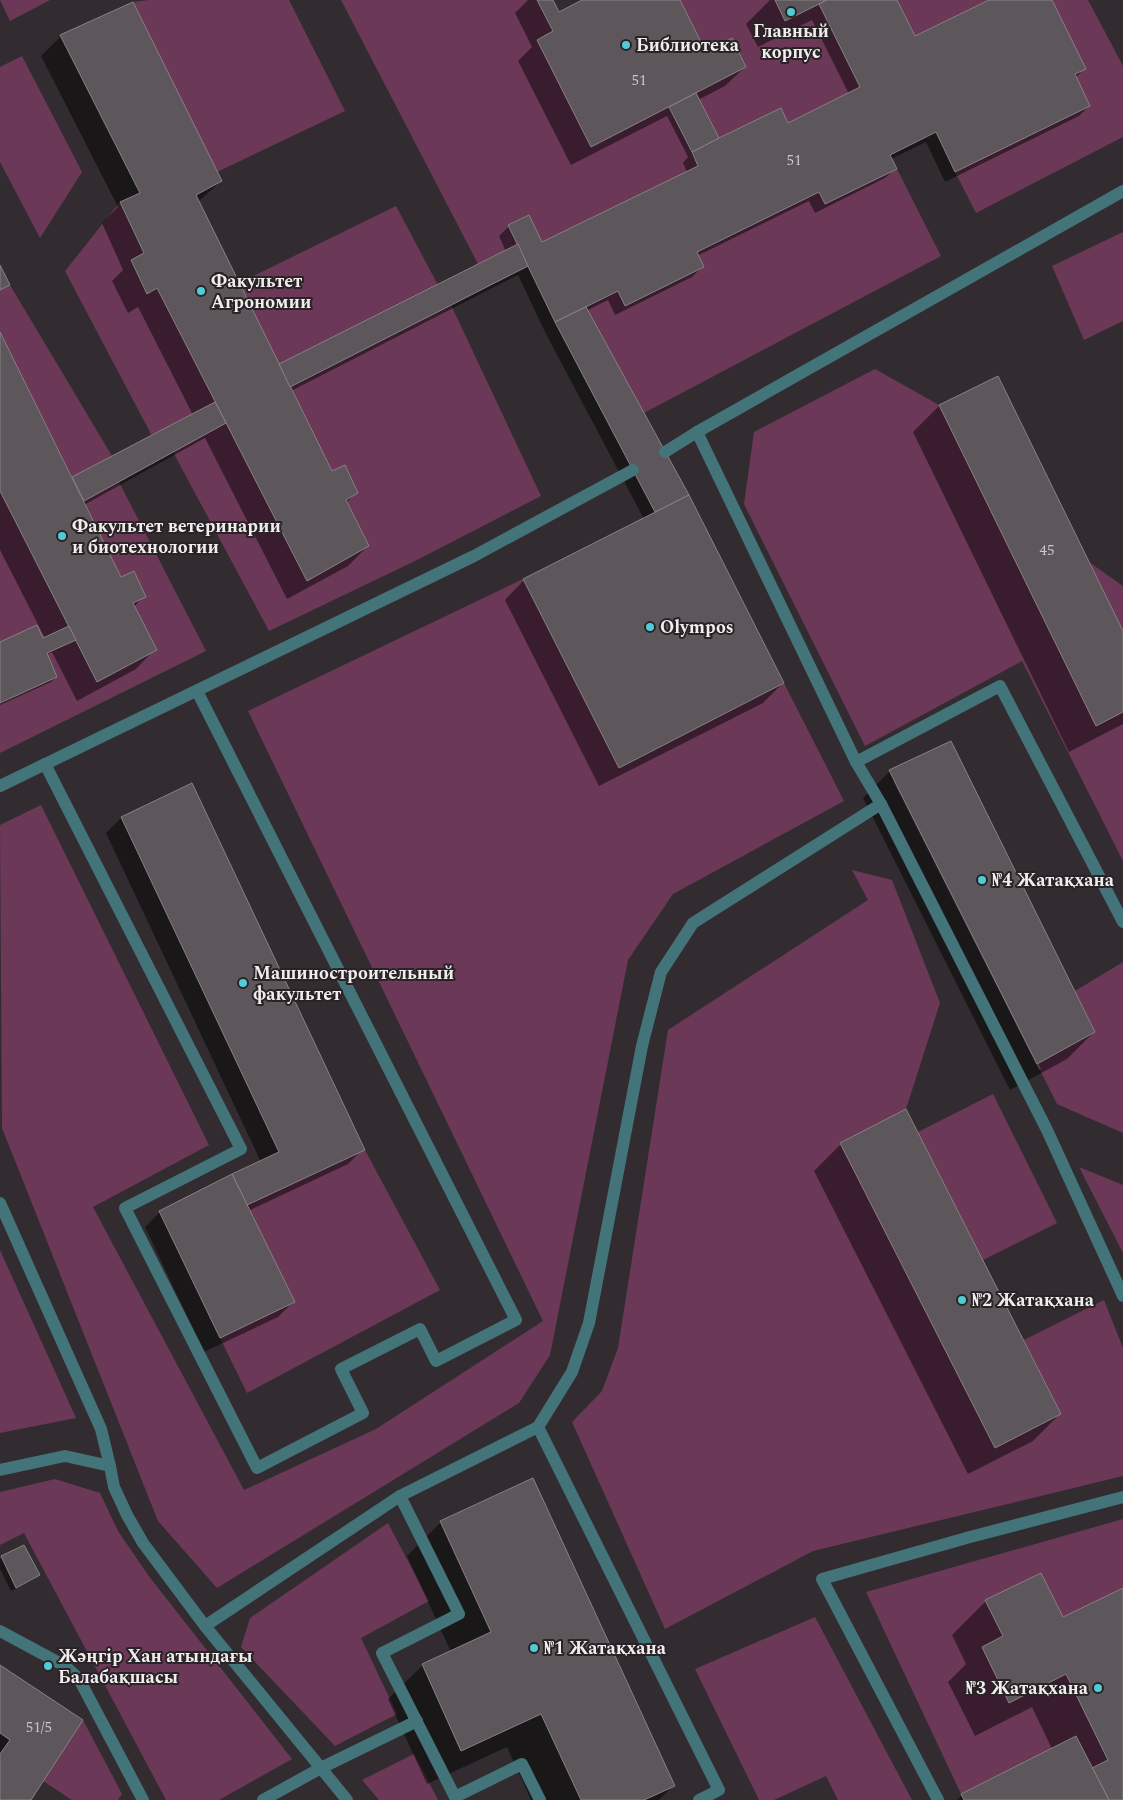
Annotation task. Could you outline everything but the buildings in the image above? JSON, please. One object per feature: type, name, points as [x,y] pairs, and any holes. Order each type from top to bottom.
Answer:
[{"type":"lane","points":[[665,452],[697,432],[1123,191]]},
{"type":"lane","points":[[697,432],[856,762],[881,804],[1047,1130],[1123,1296]]},
{"type":"lane","points":[[0,786],[474,556],[633,470]]},
{"type":"lane","points":[[856,762],[1000,686],[1123,922]]},
{"type":"lane","points":[[45,764],[241,1149],[125,1208],[257,1468],[364,1413],[341,1369],[420,1329],[436,1361],[516,1320],[197,691]]},
{"type":"lane","points":[[205,1626],[400,1496],[538,1427],[572,1372],[589,1323],[642,1046],[661,972],[693,923],[881,804]]},
{"type":"lane","points":[[0,1203],[101,1430],[114,1487],[143,1543],[205,1626],[347,1800]]},
{"type":"lane","points":[[538,1427],[719,1790],[699,1800]]},
{"type":"lane","points":[[0,1470],[65,1456],[110,1466]]},
{"type":"lane","points":[[400,1496],[459,1614],[382,1653],[455,1797],[522,1764],[540,1800]]},
{"type":"lane","points":[[938,1800],[822,1579],[970,1536],[1123,1497]]},
{"type":"lane","points":[[0,1631],[65,1666],[79,1679],[143,1800]]},
{"type":"lane","points":[[263,1800],[321,1768],[416,1721]]},
{"type":"shaded area","points":[[0,0],[50,0],[10,21]]},
{"type":"shaded area","points":[[149,0],[289,0],[345,111],[217,172],[133,2]]},
{"type":"shaded area","points":[[341,0],[537,0],[553,31],[537,40],[591,146],[669,107],[698,166],[542,242],[528,215],[508,225],[518,244],[478,264]]},
{"type":"shaded area","points":[[680,0],[775,0],[785,21],[819,4],[860,87],[788,123],[781,109],[719,138],[696,93],[746,67],[732,38],[706,52]]},
{"type":"shaded area","points":[[897,0],[989,0],[915,36]]},
{"type":"shaded area","points":[[1052,0],[1088,0],[1123,66],[1123,137],[976,213],[955,172],[1090,106],[1075,74],[1085,69]]},
{"type":"shaded area","points":[[22,56],[82,172],[40,238],[0,162],[0,67]]},
{"type":"shaded area","points":[[897,169],[941,256],[644,413],[586,307],[618,291],[626,305],[704,267],[697,252],[819,192],[825,204]]},
{"type":"shaded area","points":[[120,202],[144,253],[131,261],[147,294],[157,288],[215,402],[152,436],[65,271]]},
{"type":"shaded area","points":[[396,206],[438,285],[279,364],[239,283]]},
{"type":"shaded area","points":[[1123,232],[1123,321],[1084,340],[1052,266]]},
{"type":"shaded area","points":[[10,285],[112,456],[72,477],[0,332],[0,290]]},
{"type":"shaded area","points":[[451,305],[541,496],[417,560],[269,631],[173,452],[226,423],[307,580],[369,546],[346,500],[358,493],[345,466],[332,471],[290,387]]},
{"type":"shaded area","points":[[875,369],[939,405],[1096,725],[1123,712],[1123,861],[1022,661],[865,746],[744,504],[754,432]]},
{"type":"shaded area","points":[[119,482],[206,651],[0,753],[0,703],[57,677],[47,653],[76,640],[97,682],[157,650],[133,603],[146,597],[134,572],[121,577],[84,501]]},
{"type":"shaded area","points":[[0,491],[69,626],[43,638],[0,642]]},
{"type":"shaded area","points":[[1089,562],[1123,586],[1123,631]]},
{"type":"shaded area","points":[[523,579],[619,768],[784,683],[844,801],[673,894],[628,960],[550,1355],[519,1403],[217,1588],[158,1521],[2,1128],[0,825],[41,805],[209,1145],[93,1207],[244,1490],[376,1429],[543,1321],[248,711]]},
{"type":"shaded area","points":[[852,870],[892,880],[940,1003],[906,1109],[841,1144],[995,1448],[1061,1414],[1024,1340],[1104,1300],[1123,1348],[1123,1476],[813,1551],[665,1629],[572,1422],[602,1391],[618,1348],[668,1030],[868,900]]},
{"type":"shaded area","points":[[1123,962],[1123,1133],[1057,1104],[1037,1064],[1095,1032],[1075,991]]},
{"type":"shaded area","points":[[993,1094],[1057,1223],[983,1260],[918,1132]]},
{"type":"shaded area","points":[[365,1150],[440,1290],[247,1393],[220,1338],[295,1302],[247,1205]]},
{"type":"shaded area","points":[[1079,1167],[1123,1185],[1123,1253]]},
{"type":"shaded area","points":[[0,1250],[76,1418],[0,1433]]},
{"type":"shaded area","points":[[55,1479],[100,1493],[118,1531],[148,1575],[292,1759],[219,1800],[166,1800],[24,1533],[0,1545],[0,1492]]},
{"type":"shaded area","points":[[1123,1519],[1123,1588],[1063,1617],[1040,1573],[986,1600],[1003,1636],[982,1647],[1009,1702],[1066,1674],[1108,1760],[1092,1768],[1076,1736],[961,1794],[866,1592]]},
{"type":"shaded area","points":[[388,1523],[429,1601],[361,1638],[397,1714],[335,1746],[241,1647],[250,1618]]},
{"type":"shaded area","points":[[815,1617],[912,1800],[838,1800],[826,1776],[774,1800],[759,1800],[695,1669]]},
{"type":"shaded area","points":[[83,1720],[122,1794],[118,1800],[72,1800],[43,1781]]},
{"type":"shaded area","points":[[414,1754],[438,1800],[379,1800],[362,1780]]},
{"type":"place","name":"Главный корпус","points":[[791,12]]},
{"type":"place","name":"Библиотека","points":[[626,45]]},
{"type":"place","name":"Факультет Агрономии","points":[[201,291]]},
{"type":"place","name":"Факультет ветеринарии и биотехнологии","points":[[62,536]]},
{"type":"place","name":"Olympos","points":[[650,627]]},
{"type":"place","name":"№4 Жатақхана","points":[[982,880]]},
{"type":"place","name":"Машиностроительный факультет","points":[[243,983]]},
{"type":"place","name":"№2 Жатақхана","points":[[962,1300]]},
{"type":"place","name":"№1 Жатақхана","points":[[534,1648]]},
{"type":"place","name":"Жәңгір Хан атындағы Балабақшасы","points":[[48,1666]]},
{"type":"place","name":"№3 Жатақхана","points":[[1098,1688]]}]
